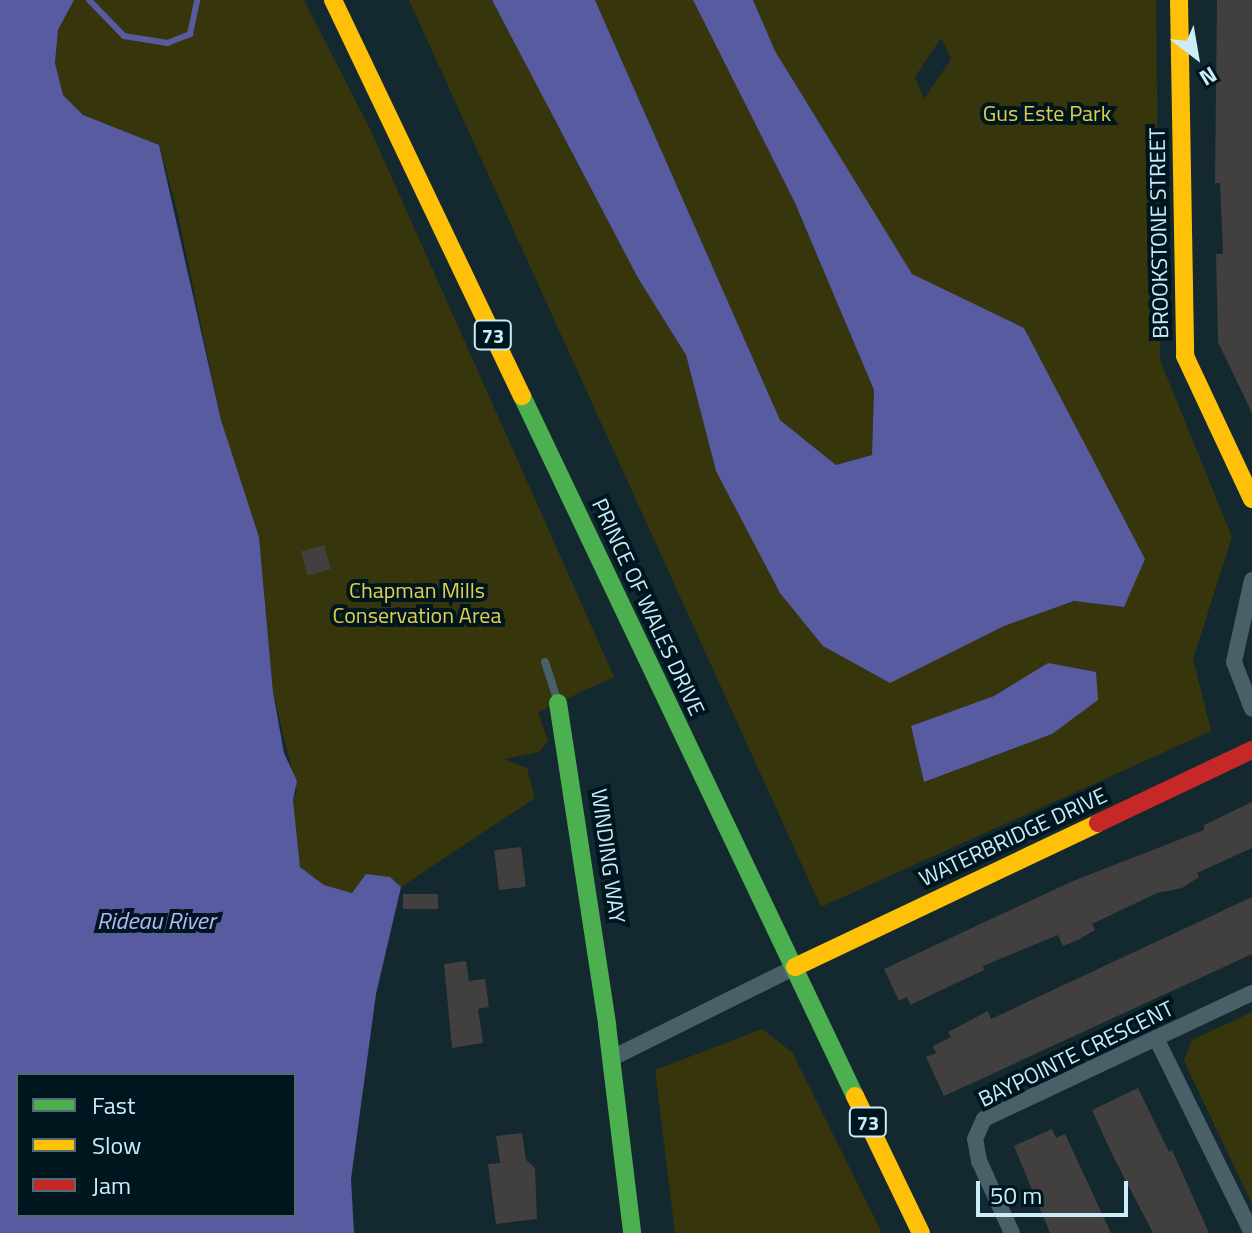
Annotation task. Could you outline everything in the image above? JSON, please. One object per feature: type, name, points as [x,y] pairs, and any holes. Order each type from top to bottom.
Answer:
[{"type":"street","name":"PRINCE OF WALES DRIVE","points":[[333,0],[921,1233]]},
{"type":"street","name":"BROOKSTONE STREET","points":[[1179,0],[1185,356],[1252,499]]},
{"type":"street","points":[[1252,580],[1234,662],[1252,709]]},
{"type":"street","name":"WINDING WAY","points":[[558,703],[612,1058],[632,1233]]},
{"type":"street","name":"WATERBRIDGE DRIVE","points":[[795,967],[1252,750]]},
{"type":"street","points":[[612,1058],[795,967]]},
{"type":"street","name":"BAYPOINTE CRESCENT","points":[[1012,1233],[979,1161],[975,1139],[984,1119],[1252,993]]},
{"type":"street","points":[[1156,1038],[1252,1232]]},
{"type":"lane","name":"WINDING WAY","points":[[545,662],[558,703]]},
{"type":"green space","name":"Chapman Mills Conservation Area","points":[[74,0],[304,0],[372,133],[614,677],[538,712],[548,741],[539,752],[504,759],[527,768],[535,798],[401,887],[396,882],[352,893],[324,885],[300,867],[293,800],[297,791],[273,692],[259,537],[221,420],[177,210],[159,145],[83,115],[63,95],[55,63],[58,30]]},
{"type":"green space","name":"Gus Este Park","points":[[409,0],[492,0],[638,278],[686,355],[716,471],[1004,626],[1075,601],[1123,607],[1025,328],[912,275],[775,51],[753,0],[1156,0],[1160,360],[1232,537],[1193,659],[1211,731],[821,907]],"holes":[[[941,38],[951,59],[924,99],[915,77]],[[1048,664],[1096,672],[1052,734],[924,782],[911,726],[994,696]]]},
{"type":"green space","points":[[595,0],[693,0],[795,203],[874,390],[872,455],[836,465],[780,420]]},
{"type":"green space","points":[[1252,1012],[1252,1204],[1184,1061],[1192,1040]]},
{"type":"green space","points":[[762,1029],[792,1052],[882,1233],[675,1233],[655,1070]]},
{"type":"water","name":"Rideau River","points":[[0,0],[74,0],[58,30],[55,63],[63,95],[83,115],[159,145],[221,420],[259,537],[273,692],[284,753],[297,781],[293,800],[300,867],[324,885],[352,893],[366,874],[390,877],[401,887],[376,994],[351,1179],[354,1233],[0,1233]]},
{"type":"water","points":[[492,0],[595,0],[780,420],[836,465],[872,455],[874,390],[795,203],[693,0],[753,0],[775,51],[912,274],[1024,328],[1145,559],[1124,607],[1074,601],[1004,626],[890,683],[823,646],[780,593],[716,471],[686,355],[638,278]]},
{"type":"water","points":[[1048,663],[1096,672],[1098,700],[1052,734],[924,782],[911,726],[994,696]]},
{"type":"building","points":[[1217,0],[1252,0],[1252,413],[1218,342],[1216,254],[1223,254],[1220,183],[1215,183]]},
{"type":"building","points":[[324,545],[331,569],[308,576],[301,552]]},
{"type":"building","points":[[1252,802],[1252,848],[1197,873],[1199,877],[1182,888],[1157,893],[1092,924],[1095,930],[1063,946],[1058,935],[983,966],[984,970],[910,1005],[907,997],[899,1001],[884,969],[1073,881],[1204,830],[1204,825]]},
{"type":"building","points":[[521,847],[526,887],[499,890],[494,850]]},
{"type":"building","points":[[403,894],[438,894],[438,909],[403,909]]},
{"type":"building","points":[[1252,897],[1252,954],[944,1096],[926,1057],[936,1053],[933,1046],[951,1037],[948,1032],[988,1011],[991,1019]]},
{"type":"building","points":[[466,961],[469,981],[485,979],[489,1007],[478,1009],[483,1043],[452,1048],[444,964]]},
{"type":"building","points":[[1138,1088],[1169,1152],[1172,1150],[1209,1233],[1153,1233],[1112,1154],[1092,1110]]},
{"type":"building","points":[[1052,1129],[1056,1138],[1065,1134],[1111,1233],[1050,1233],[1014,1146]]},
{"type":"building","points":[[522,1133],[526,1160],[535,1168],[537,1219],[496,1224],[488,1164],[500,1163],[496,1136]]},
{"type":"waterway","points":[[89,0],[124,36],[167,43],[190,34],[197,0]]},
{"type":"traffic: fast","points":[[522,396],[855,1096]]},
{"type":"traffic: fast","points":[[558,703],[607,1025],[632,1233]]},
{"type":"traffic: slow","points":[[333,0],[522,396]]},
{"type":"traffic: slow","points":[[1179,0],[1185,356],[1252,499]]},
{"type":"traffic: slow","points":[[795,967],[1098,823]]},
{"type":"traffic: slow","points":[[855,1096],[921,1233]]},
{"type":"traffic: jam","points":[[1098,823],[1252,750]]}]
